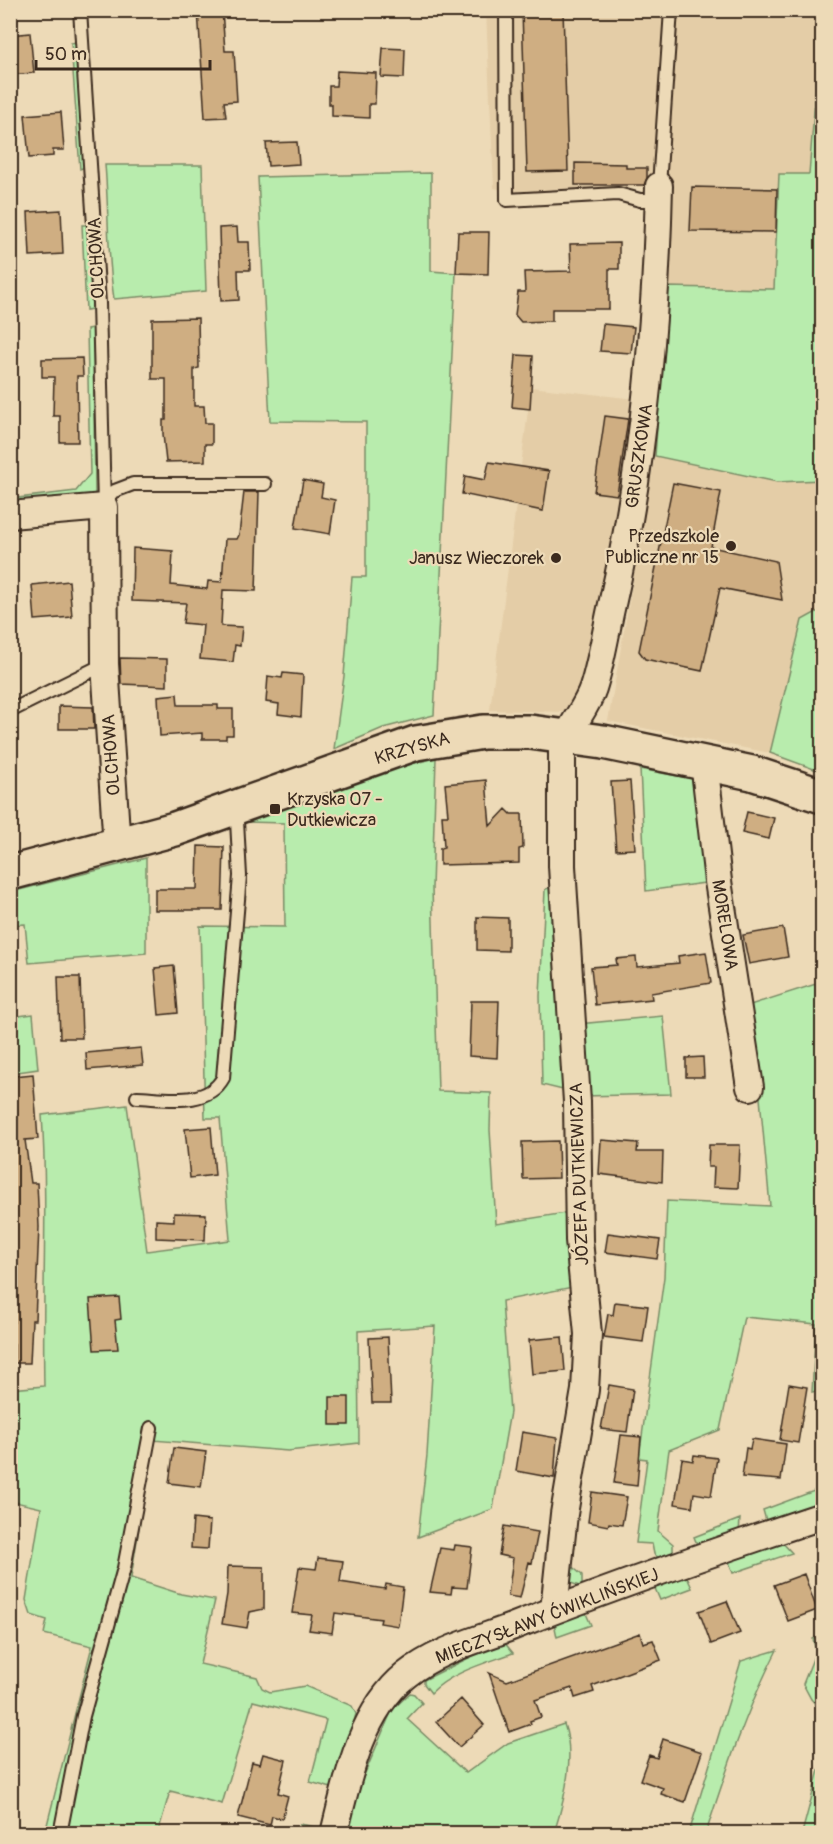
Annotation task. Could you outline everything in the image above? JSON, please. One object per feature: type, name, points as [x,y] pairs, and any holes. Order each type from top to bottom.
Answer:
[{"type":"street","name":"GRUSZKOWA","points":[[566,736],[592,690],[635,494],[649,392],[659,193]]},
{"type":"street","points":[[10,515],[104,507]]},
{"type":"street","name":"OLCHOWA","points":[[104,507],[105,664],[117,847]]},
{"type":"street","name":"KRZYSKA","points":[[10,873],[117,847],[232,809],[416,743],[440,737],[504,731],[566,736],[704,762],[763,776],[822,796]]},
{"type":"street","name":"JÓZEFA DUTKIEWICZA","points":[[554,1610],[564,1514],[585,1390],[588,1335],[579,1240],[577,1102],[562,866],[562,748],[566,736]]},
{"type":"street","name":"MORELOWA","points":[[704,762],[718,881],[750,1087]]},
{"type":"street","name":"MIECZYSŁAWY ĆWIKLIŃSKIEJ","points":[[334,1833],[359,1749],[376,1708],[406,1675],[443,1653],[554,1610],[822,1516]]},
{"type":"lane","name":"OLCHOWA","points":[[80,10],[99,303],[104,507]]},
{"type":"lane","points":[[506,10],[507,200],[618,194],[640,200],[659,193],[670,10]]},
{"type":"lane","points":[[104,507],[112,492],[133,484],[265,484]]},
{"type":"lane","points":[[10,711],[105,664]]},
{"type":"lane","points":[[136,1097],[199,1098],[217,1089],[223,1078],[240,876],[237,821],[232,809]]},
{"type":"lane","points":[[60,1833],[83,1716],[124,1568],[151,1428]]},
{"type":"shaded area","points":[[486,11],[822,11],[809,175],[779,174],[774,290],[667,287],[670,186],[514,192],[494,188]]},
{"type":"shaded area","points":[[531,387],[635,399],[629,467],[583,683],[565,712],[490,710]]},
{"type":"shaded area","name":"Przedszkole Publiczne nr 15","points":[[655,456],[777,482],[822,480],[822,609],[802,620],[770,753],[608,721]]},
{"type":"green space","points":[[822,11],[822,480],[777,482],[655,456],[667,287],[774,289],[779,174],[809,174]]},
{"type":"green space","points":[[76,42],[85,167],[80,169],[71,43]]},
{"type":"green space","points":[[105,165],[202,165],[206,291],[114,299]]},
{"type":"green space","points":[[431,173],[431,271],[456,273],[434,715],[383,728],[334,749],[344,676],[352,577],[366,577],[366,422],[270,421],[258,177]]},
{"type":"green space","points":[[82,225],[88,225],[92,309],[86,310]]},
{"type":"green space","points":[[93,328],[95,493],[85,500],[11,505],[10,499],[76,491],[90,474],[87,329]]},
{"type":"green space","points":[[822,609],[822,772],[770,753],[802,620]]},
{"type":"green space","points":[[436,758],[432,888],[438,1091],[491,1093],[490,1130],[496,1224],[571,1212],[578,1286],[502,1301],[510,1412],[493,1509],[418,1537],[427,1455],[435,1326],[358,1331],[359,1443],[288,1451],[153,1440],[131,1578],[181,1594],[215,1600],[200,1664],[257,1677],[262,1688],[270,1692],[305,1686],[352,1706],[356,1714],[335,1789],[310,1782],[326,1720],[253,1701],[222,1804],[170,1791],[158,1833],[45,1833],[92,1646],[44,1634],[47,1620],[31,1615],[26,1600],[41,1508],[11,1501],[11,1389],[44,1386],[45,1183],[42,1115],[127,1105],[147,1251],[230,1240],[220,1118],[205,1118],[200,926],[285,927],[284,823],[247,822],[395,768]]},
{"type":"green space","points":[[640,769],[699,780],[712,882],[646,891]]},
{"type":"green space","points":[[146,858],[146,953],[29,963],[25,924],[11,925],[11,892]]},
{"type":"green space","points":[[554,884],[567,1091],[542,1085],[540,996],[545,890]]},
{"type":"green space","points":[[822,982],[822,1390],[812,1392],[816,1324],[744,1317],[720,1430],[669,1450],[658,1531],[673,1544],[673,1555],[659,1558],[654,1554],[652,1544],[636,1543],[647,1459],[639,1458],[664,1277],[667,1201],[770,1206],[760,1098],[747,1006]]},
{"type":"green space","points":[[33,1014],[38,1069],[11,1073],[11,1017]]},
{"type":"green space","points":[[663,1016],[671,1094],[583,1096],[578,1024]]},
{"type":"green space","points":[[822,1488],[822,1504],[767,1524],[763,1510]]},
{"type":"green space","points":[[740,1519],[739,1533],[699,1549],[694,1537]]},
{"type":"green space","points":[[781,1541],[792,1553],[733,1573],[728,1559]]},
{"type":"green space","points":[[569,1564],[582,1575],[582,1587],[568,1582]]},
{"type":"green space","points":[[686,1575],[692,1588],[660,1600],[654,1586]]},
{"type":"green space","points":[[585,1611],[591,1625],[557,1637],[554,1623]]},
{"type":"green space","points":[[822,1635],[822,1711],[811,1699],[803,1684],[816,1651],[813,1639]]},
{"type":"green space","points":[[503,1641],[513,1653],[448,1679],[431,1693],[424,1684],[424,1680]]},
{"type":"green space","points":[[777,1650],[729,1763],[706,1833],[689,1833],[741,1661]]},
{"type":"green space","points":[[410,1693],[422,1703],[407,1719],[466,1773],[508,1743],[564,1724],[569,1764],[565,1793],[554,1833],[345,1834],[350,1808],[392,1710]]},
{"type":"green space","points":[[822,1759],[822,1809],[815,1833],[802,1833]]},
{"type":"green space","points":[[300,1824],[324,1829],[323,1833],[297,1834]]},
{"type":"building","points":[[198,10],[222,10],[225,51],[234,51],[237,101],[224,102],[226,117],[205,118]]},
{"type":"building","points":[[522,10],[563,10],[568,171],[527,172]]},
{"type":"building","points":[[30,33],[34,73],[10,75],[10,35]]},
{"type":"building","points":[[383,48],[405,49],[404,78],[381,77]]},
{"type":"building","points":[[337,71],[376,73],[375,104],[369,104],[369,118],[332,116],[329,86],[336,86]]},
{"type":"building","points":[[61,112],[64,150],[53,150],[53,156],[29,158],[25,115]]},
{"type":"building","points":[[297,142],[299,164],[268,166],[266,143]]},
{"type":"building","points":[[575,163],[626,164],[626,168],[647,168],[647,178],[644,185],[575,185]]},
{"type":"building","points":[[692,187],[777,189],[776,232],[690,231]]},
{"type":"building","points":[[61,210],[63,254],[30,256],[28,212]]},
{"type":"building","points":[[237,227],[238,242],[249,242],[250,270],[238,270],[239,300],[221,301],[219,228]]},
{"type":"building","points":[[458,232],[489,232],[488,274],[456,273]]},
{"type":"building","points":[[619,243],[619,269],[609,269],[609,309],[552,309],[552,321],[521,322],[515,315],[518,292],[525,292],[524,272],[571,271],[570,244]]},
{"type":"building","points":[[198,318],[199,368],[194,369],[194,406],[204,406],[205,423],[212,423],[212,444],[205,444],[205,461],[166,462],[163,420],[166,420],[166,379],[152,379],[152,319]]},
{"type":"building","points":[[603,324],[634,327],[631,353],[600,351]]},
{"type":"building","points":[[516,355],[533,356],[530,409],[512,407]]},
{"type":"building","points":[[82,358],[83,376],[77,376],[78,442],[60,442],[60,416],[53,416],[54,377],[42,377],[42,359]]},
{"type":"building","points":[[605,416],[628,419],[617,495],[594,492]]},
{"type":"building","points":[[489,462],[549,471],[543,511],[462,494],[465,476],[485,480]]},
{"type":"building","points":[[303,480],[323,484],[321,497],[335,500],[330,534],[295,528]]},
{"type":"building","points":[[673,483],[721,492],[711,547],[776,561],[782,600],[720,588],[702,671],[645,659],[639,651]]},
{"type":"building","points":[[244,492],[259,492],[256,591],[223,590],[221,626],[242,627],[240,646],[235,645],[233,662],[200,659],[203,625],[183,623],[186,603],[132,601],[133,548],[173,551],[171,585],[207,589],[208,581],[222,582],[225,539],[237,539],[239,535]]},
{"type":"building","points":[[69,581],[72,617],[35,620],[32,585]]},
{"type":"building","points":[[120,658],[167,659],[167,686],[121,684]]},
{"type":"building","points":[[283,673],[303,675],[301,717],[278,714],[279,704],[266,702],[268,676],[282,678]]},
{"type":"building","points":[[177,694],[178,705],[218,705],[218,709],[233,709],[233,735],[226,735],[226,739],[202,739],[202,733],[160,736],[158,696]]},
{"type":"building","points":[[59,706],[93,707],[94,729],[59,729]]},
{"type":"building","points":[[486,780],[490,826],[506,809],[511,814],[522,814],[523,848],[519,849],[519,863],[440,865],[440,848],[444,847],[442,815],[448,815],[445,784]]},
{"type":"building","points":[[630,781],[635,849],[616,850],[611,782]]},
{"type":"building","points":[[747,812],[774,818],[769,839],[742,833]]},
{"type":"building","points":[[198,846],[224,847],[222,910],[155,910],[155,889],[197,889]]},
{"type":"building","points":[[477,917],[508,918],[508,951],[477,950]]},
{"type":"building","points":[[783,928],[788,957],[749,964],[743,935]]},
{"type":"building","points":[[706,952],[711,983],[651,993],[652,999],[595,1005],[591,967],[617,965],[616,959],[636,957],[637,967],[679,963],[678,956]]},
{"type":"building","points":[[174,966],[178,1013],[159,1015],[155,968]]},
{"type":"building","points":[[58,977],[80,977],[82,1038],[60,1038]]},
{"type":"building","points":[[471,1001],[499,1001],[497,1058],[469,1056]]},
{"type":"building","points":[[141,1048],[143,1065],[87,1070],[86,1053]]},
{"type":"building","points":[[703,1057],[704,1077],[686,1077],[686,1058]]},
{"type":"building","points":[[33,1074],[38,1139],[25,1140],[31,1183],[37,1183],[39,1227],[35,1320],[32,1320],[30,1363],[14,1363],[14,1344],[10,1344],[10,1322],[14,1322],[15,1283],[10,1283],[10,1119],[17,1118],[14,1076]]},
{"type":"building","points":[[211,1127],[215,1175],[190,1178],[185,1129]]},
{"type":"building","points":[[601,1140],[638,1143],[637,1152],[663,1152],[662,1182],[599,1174]]},
{"type":"building","points":[[558,1141],[559,1178],[523,1179],[522,1142]]},
{"type":"building","points":[[709,1145],[740,1145],[738,1188],[713,1187],[714,1167],[708,1167]]},
{"type":"building","points":[[174,1213],[206,1214],[205,1240],[156,1238],[156,1220],[174,1221]]},
{"type":"building","points":[[608,1233],[660,1240],[657,1259],[605,1252]]},
{"type":"building","points":[[119,1297],[121,1319],[115,1320],[118,1349],[94,1350],[90,1299]]},
{"type":"building","points":[[615,1302],[648,1306],[643,1342],[604,1337],[608,1314],[613,1315]]},
{"type":"building","points":[[388,1337],[391,1403],[372,1403],[369,1338]]},
{"type":"building","points":[[562,1337],[565,1371],[532,1374],[529,1340]]},
{"type":"building","points":[[789,1384],[807,1387],[798,1443],[780,1440]]},
{"type":"building","points":[[609,1385],[633,1389],[627,1432],[601,1429]]},
{"type":"building","points":[[330,1397],[349,1397],[349,1425],[330,1425]]},
{"type":"building","points":[[522,1432],[557,1438],[554,1478],[516,1471]]},
{"type":"building","points":[[621,1435],[641,1437],[637,1486],[614,1483]]},
{"type":"building","points":[[752,1439],[786,1444],[781,1480],[742,1477],[746,1448],[750,1449]]},
{"type":"building","points":[[174,1448],[206,1452],[201,1487],[169,1483]]},
{"type":"building","points":[[694,1455],[717,1458],[711,1496],[694,1493],[692,1507],[675,1504],[682,1459],[693,1461]]},
{"type":"building","points":[[592,1492],[627,1497],[622,1525],[609,1523],[608,1526],[588,1522]]},
{"type":"building","points":[[193,1519],[210,1521],[208,1549],[191,1548]]},
{"type":"building","points":[[504,1526],[538,1532],[532,1563],[529,1562],[520,1598],[508,1596],[513,1558],[499,1555]]},
{"type":"building","points":[[455,1545],[472,1547],[467,1588],[452,1587],[451,1594],[430,1592],[440,1548],[454,1550]]},
{"type":"building","points":[[318,1558],[343,1561],[340,1582],[385,1589],[386,1584],[403,1587],[398,1626],[380,1623],[381,1619],[335,1613],[332,1633],[309,1630],[312,1615],[292,1613],[299,1567],[316,1569]]},
{"type":"building","points":[[228,1566],[264,1567],[264,1609],[250,1612],[247,1628],[222,1624],[227,1594]]},
{"type":"building","points":[[804,1574],[817,1610],[788,1621],[774,1585]]},
{"type":"building","points":[[727,1601],[740,1633],[711,1644],[699,1611]]},
{"type":"building","points":[[640,1633],[643,1643],[653,1640],[661,1660],[592,1686],[594,1692],[575,1698],[572,1688],[535,1700],[541,1717],[530,1721],[531,1724],[509,1732],[489,1673],[507,1681]]},
{"type":"building","points":[[461,1699],[484,1725],[459,1747],[436,1722]]},
{"type":"building","points":[[663,1739],[702,1752],[685,1802],[661,1794],[663,1788],[640,1780],[649,1755],[657,1758]]},
{"type":"building","points":[[263,1754],[286,1760],[278,1793],[288,1796],[282,1819],[272,1816],[270,1825],[238,1817],[252,1762],[260,1764]]},
{"type":"place","name":"Przedszkole Publiczne nr 15","points":[[731,546]]},
{"type":"place","name":"Janusz Wieczorek","points":[[556,558]]},
{"type":"place","name":"Krzyska 07 - Dutkiewicza","points":[[275,809]]}]
